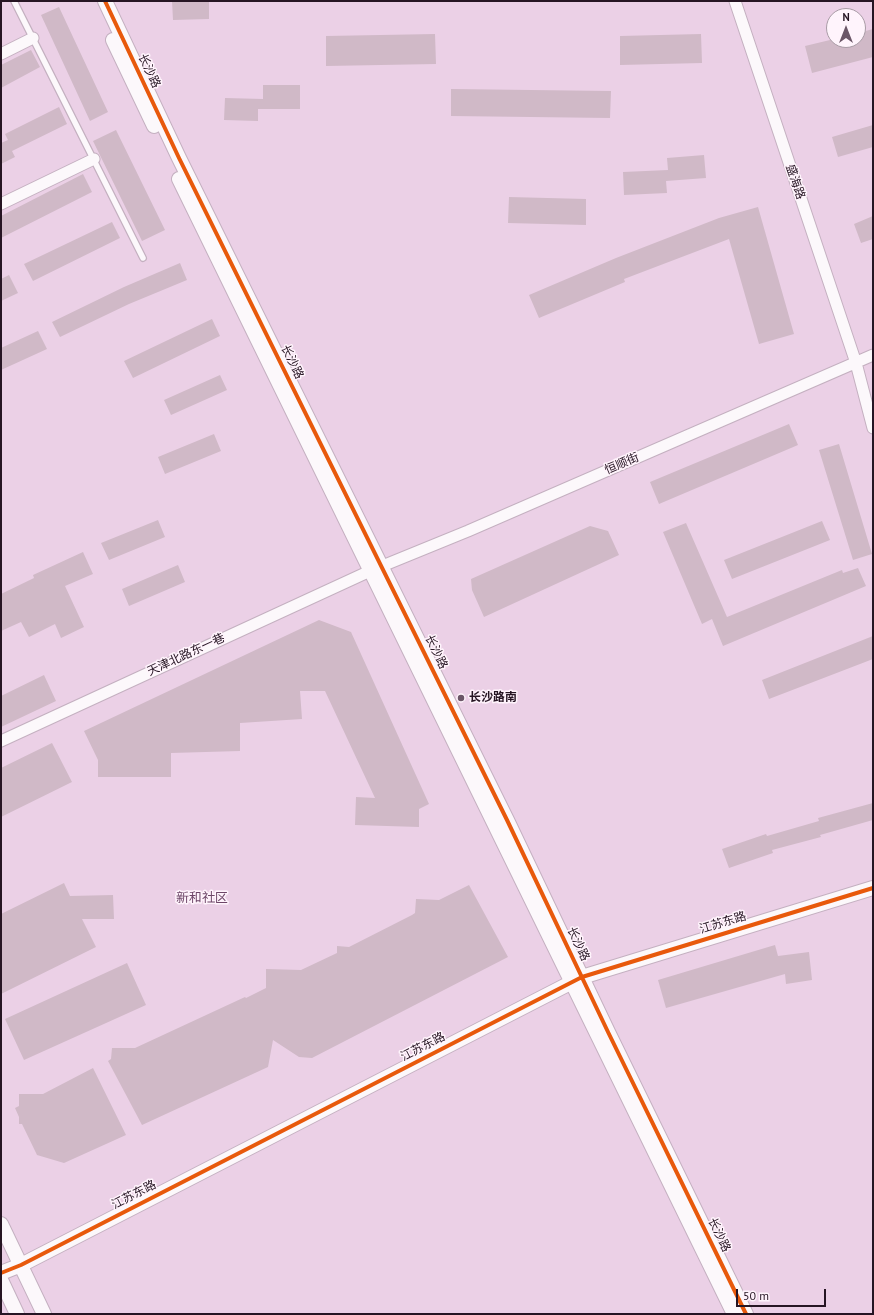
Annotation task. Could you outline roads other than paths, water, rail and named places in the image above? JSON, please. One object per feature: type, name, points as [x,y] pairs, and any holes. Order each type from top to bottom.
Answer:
[{"type":"street","name":"长沙路","points":[[95,1],[138,95],[376,568]]},
{"type":"street","name":"长沙路","points":[[105,1],[376,568],[577,979],[746,1314]]},
{"type":"street","name":"盛海路","points":[[735,1],[856,363],[873,428]]},
{"type":"street","points":[[1,54],[33,38]]},
{"type":"street","points":[[1,204],[94,159]]},
{"type":"street","name":"恒顺街","points":[[376,568],[475,528],[873,355]]},
{"type":"street","name":"天津北路东一巷","points":[[1,741],[376,568]]},
{"type":"street","name":"江苏东路","points":[[1,1273],[21,1265],[577,979],[873,888]]},
{"type":"street","name":"长沙路","points":[[577,979],[734,1314]]},
{"type":"street","points":[[1,1224],[44,1314]]},
{"type":"street","points":[[1,1280],[17,1314]]},
{"type":"lane","points":[[14,1],[144,258]]},
{"type":"place","name":"长沙路南","points":[[461,698]]},
{"type":"district","name":"新和社区","points":[[202,898]]}]
